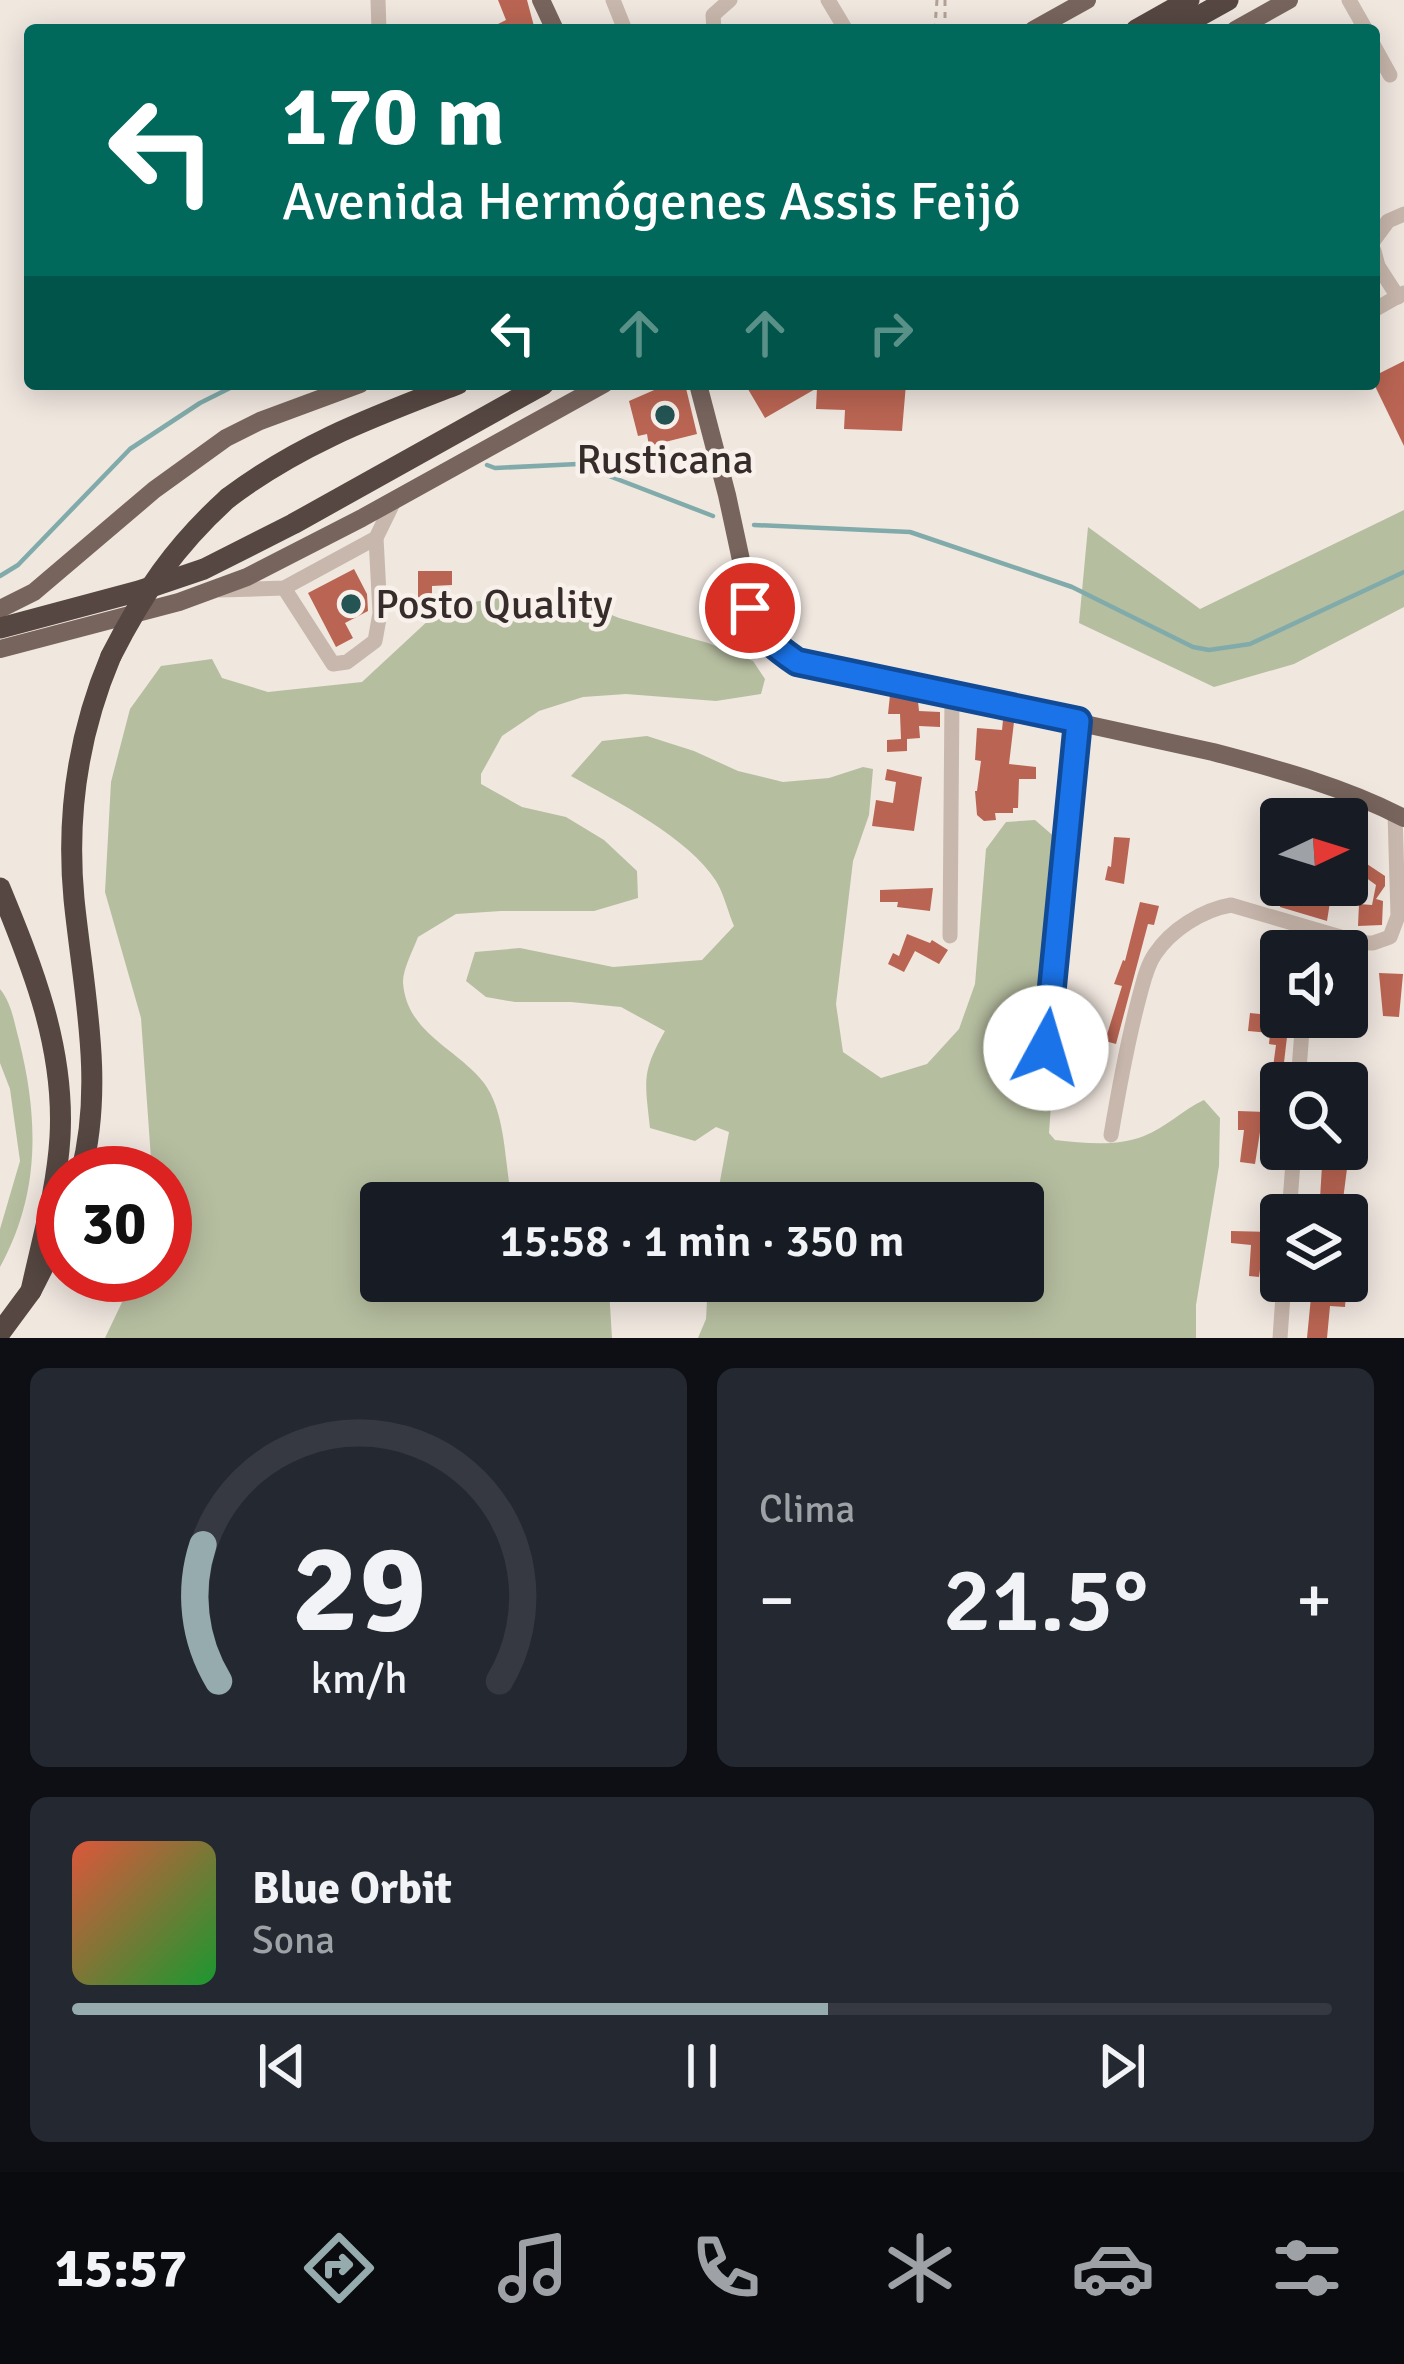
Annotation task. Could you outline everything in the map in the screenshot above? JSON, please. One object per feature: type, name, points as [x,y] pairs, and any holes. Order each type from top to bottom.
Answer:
[{"type":"highway","points":[[1147,24],[1189,0]]},
{"type":"highway","points":[[1185,24],[1228,0]]},
{"type":"highway","points":[[86,1146],[92,1085],[72,824],[86,724],[111,656],[137,605],[175,551],[228,499],[276,463],[315,442],[443,390]]},
{"type":"highway","points":[[0,628],[204,569],[533,390]]},
{"type":"highway","points":[[0,888],[48,1015],[59,1078],[60,1136],[53,1190],[31,1291]]},
{"type":"highway","points":[[0,1334],[36,1281]]},
{"type":"main road","points":[[1044,24],[1087,0]]},
{"type":"main road","points":[[1246,24],[1289,0]]},
{"type":"main road","points":[[0,609],[34,592],[154,490],[226,438],[344,390]]},
{"type":"main road","points":[[0,649],[211,591],[285,558],[593,390]]},
{"type":"main road","points":[[700,390],[755,625],[766,640],[797,662],[1276,768],[1400,816]]},
{"type":"street","points":[[714,24],[713,16],[730,0]]},
{"type":"street","points":[[1380,57],[1390,75]]},
{"type":"street","points":[[1380,232],[1388,221],[1404,214]]},
{"type":"street","points":[[1380,269],[1401,295]]},
{"type":"street","points":[[284,588],[332,664],[347,662],[375,641],[380,613],[376,538],[395,500]]},
{"type":"street","points":[[211,591],[284,588],[376,538]]},
{"type":"street","points":[[950,936],[952,696]]},
{"type":"street","points":[[1042,1095],[1078,721]]},
{"type":"street","points":[[1368,943],[1390,937],[1399,916],[1400,816]]},
{"type":"street","points":[[1111,1135],[1128,1040],[1151,958],[1163,944],[1201,915],[1231,905],[1310,930]]},
{"type":"street","points":[[1280,1338],[1283,1302]]},
{"type":"green space","points":[[1404,510],[1404,607],[1294,664],[1214,687],[1079,623],[1088,527],[1200,609]]},
{"type":"green space","points":[[532,595],[578,601],[753,661],[765,679],[761,694],[716,701],[626,694],[583,697],[539,711],[502,736],[481,774],[481,784],[522,807],[566,817],[604,840],[637,871],[638,898],[594,911],[456,914],[418,937],[403,977],[413,1014],[473,1071],[491,1096],[510,1182],[360,1182],[360,1302],[610,1302],[612,1338],[105,1338],[122,1302],[192,1302],[192,1146],[150,1146],[141,1018],[105,892],[111,782],[130,709],[161,666],[212,659],[222,678],[268,692],[362,682],[431,618],[493,599]]},
{"type":"green space","points":[[647,736],[738,771],[783,782],[873,769],[869,815],[853,861],[836,1004],[843,1052],[881,1078],[927,1064],[959,1029],[975,984],[986,849],[1006,822],[1035,820],[1065,846],[1049,1133],[1055,1140],[1077,1142],[1133,1139],[1152,1133],[1204,1100],[1220,1118],[1219,1166],[1196,1305],[1196,1338],[698,1338],[707,1302],[1044,1302],[1044,1182],[720,1182],[729,1132],[716,1127],[695,1141],[650,1128],[647,1078],[665,1031],[621,1007],[515,1002],[486,997],[466,981],[475,952],[520,948],[613,967],[702,960],[734,926],[716,881],[688,850],[571,776],[602,741]]},
{"type":"green space","points":[[0,989],[10,1007],[26,1070],[32,1156],[23,1212],[0,1267],[0,1229],[20,1161],[10,1089],[0,1063]]},
{"type":"building","points":[[498,0],[527,0],[533,24],[498,24],[506,20]]},
{"type":"building","points":[[1404,361],[1404,446],[1377,390],[1380,373]]},
{"type":"building","name":"Rusticana","points":[[654,390],[686,390],[697,434],[649,446],[647,434],[638,436],[629,401]]},
{"type":"building","points":[[749,390],[814,390],[765,418]]},
{"type":"building","points":[[817,390],[905,390],[902,431],[844,429],[845,410],[816,409]]},
{"type":"building","points":[[354,569],[367,594],[368,611],[345,623],[353,638],[336,647],[308,593]]},
{"type":"building","points":[[418,571],[452,571],[452,585],[432,586],[432,604],[418,604]]},
{"type":"building","points":[[890,695],[918,701],[919,711],[940,712],[940,727],[919,726],[920,738],[907,739],[907,751],[887,752],[887,740],[901,739],[900,714],[888,714]]},
{"type":"building","points":[[1003,720],[1014,722],[1009,764],[1036,767],[1036,779],[1019,779],[1018,808],[1013,813],[995,813],[996,820],[984,821],[977,815],[975,791],[981,761],[975,760],[977,728],[1002,730]]},
{"type":"building","points":[[887,769],[922,777],[914,831],[872,826],[876,800],[893,803],[896,782],[885,780]]},
{"type":"building","points":[[1114,837],[1130,838],[1124,884],[1105,880]]},
{"type":"building","points":[[1368,865],[1385,876],[1385,886],[1376,899],[1383,901],[1382,925],[1358,926],[1359,906],[1372,905],[1376,885],[1368,879]]},
{"type":"building","points":[[933,888],[930,911],[880,902],[880,890]]},
{"type":"building","points":[[1140,902],[1159,906],[1154,925],[1148,924],[1116,1044],[1105,1041],[1122,986],[1114,984]]},
{"type":"building","points":[[1280,906],[1329,906],[1327,921]]},
{"type":"building","points":[[907,934],[948,950],[939,964],[915,951],[904,972],[888,964],[893,953],[899,956]]},
{"type":"building","points":[[1379,973],[1403,974],[1399,1017],[1383,1016]]},
{"type":"building","points":[[1250,1013],[1260,1014],[1260,1032],[1248,1031]]},
{"type":"building","points":[[1270,1038],[1287,1038],[1284,1062],[1274,1062],[1276,1045],[1269,1044]]},
{"type":"building","points":[[1238,1111],[1260,1112],[1255,1164],[1240,1162],[1244,1130],[1238,1130]]},
{"type":"building","points":[[1322,1170],[1347,1170],[1344,1194],[1320,1194]]},
{"type":"building","points":[[1231,1231],[1260,1232],[1259,1277],[1249,1276],[1251,1245],[1231,1243]]},
{"type":"building","points":[[1311,1302],[1345,1302],[1345,1307],[1330,1306],[1327,1338],[1307,1338]]},
{"type":"waterway","points":[[0,576],[18,565],[130,449],[226,390]]},
{"type":"waterway","points":[[487,465],[578,464],[713,516]]},
{"type":"waterway","points":[[754,525],[910,532],[1072,587],[1193,647],[1209,650],[1250,644],[1404,572]]},
{"type":"place","name":"Rusticana","points":[[665,415]]},
{"type":"place","name":"Posto Quality","points":[[351,604]]},
{"type":"route","points":[[750,608],[766,640],[797,662],[1078,721],[1046,1048]]}]
